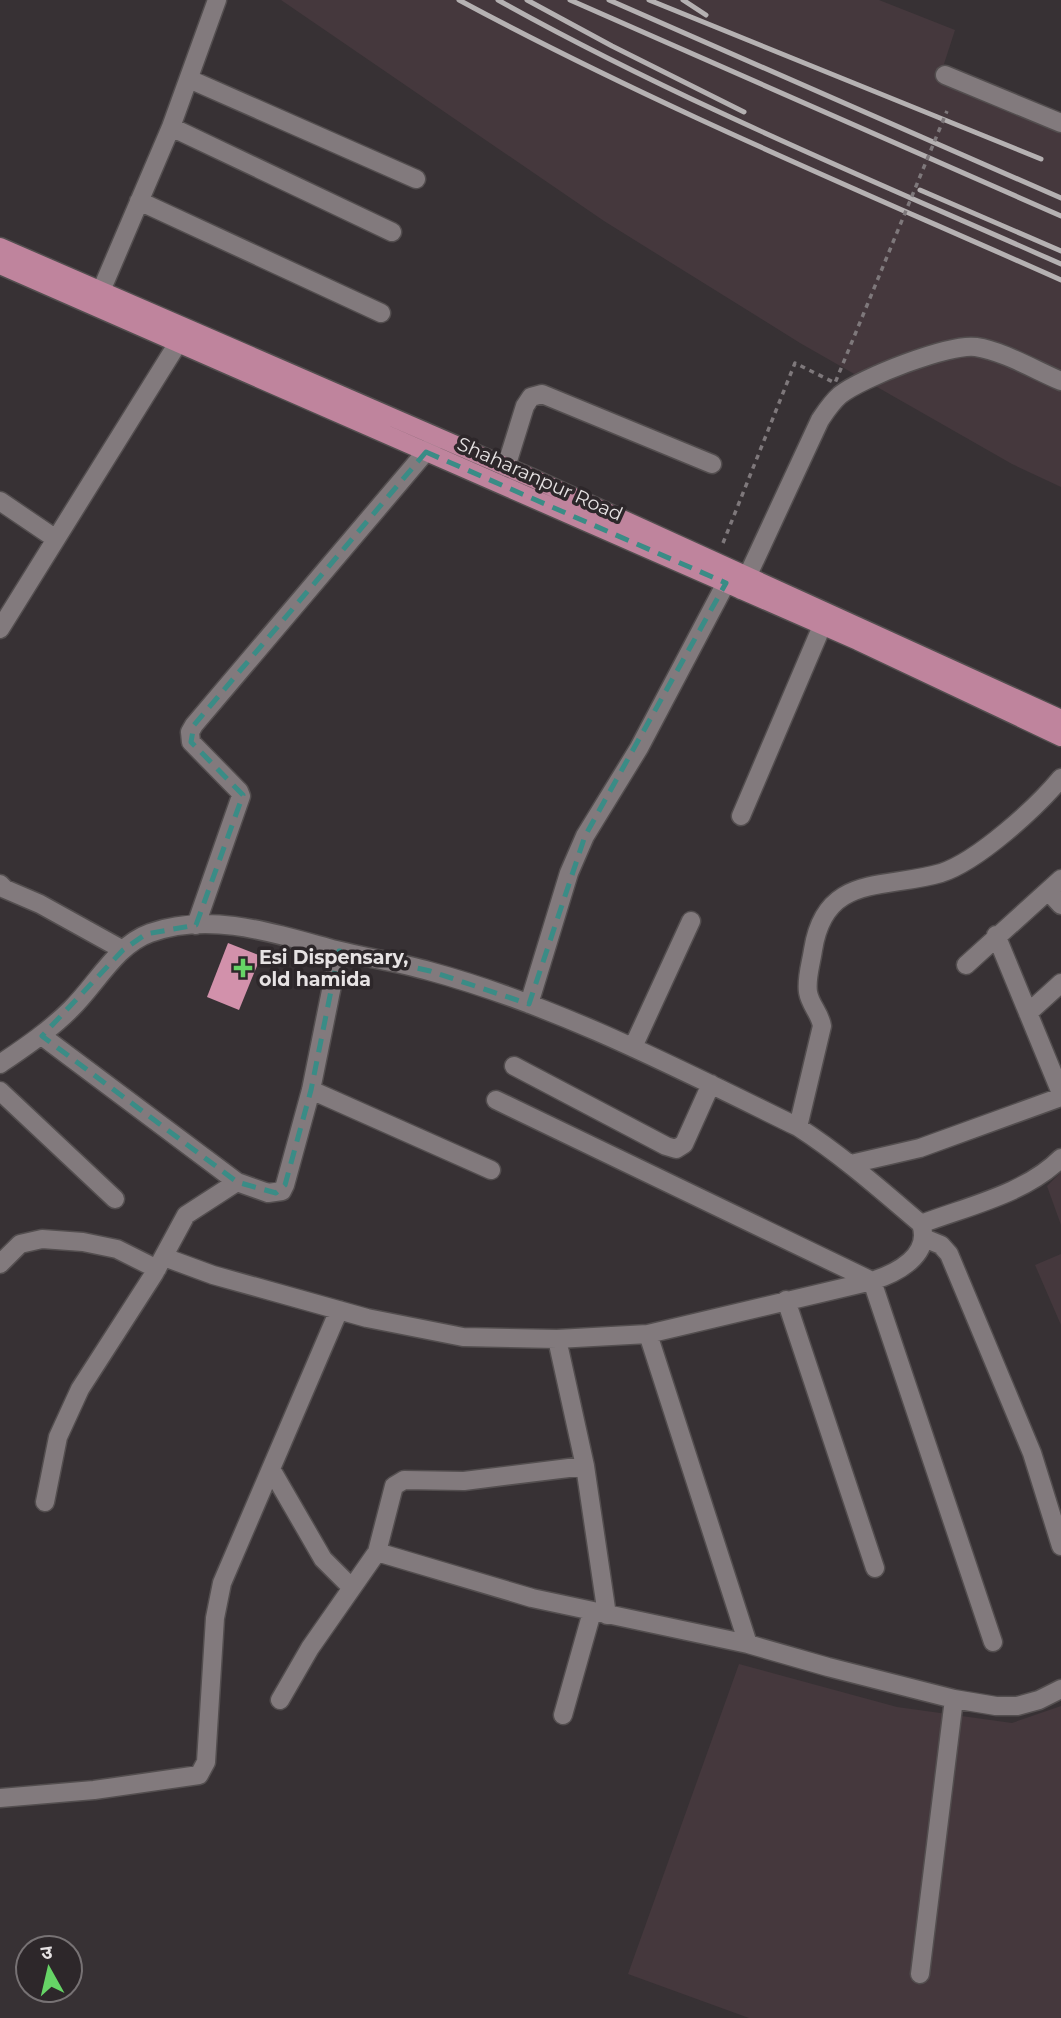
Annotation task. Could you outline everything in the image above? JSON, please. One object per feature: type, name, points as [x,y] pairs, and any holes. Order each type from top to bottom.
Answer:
[{"type":"main road","name":"Shaharanpur Road","points":[[0,247],[506,467],[822,626],[1061,737]]},
{"type":"main road","name":"Shaharanpur Road","points":[[0,265],[426,452],[1061,719]]},
{"type":"street","points":[[101,291],[171,127],[217,0]]},
{"type":"street","points":[[945,75],[1061,123]]},
{"type":"street","points":[[189,79],[416,179]]},
{"type":"street","points":[[171,127],[392,232]]},
{"type":"street","points":[[139,201],[381,313]]},
{"type":"street","points":[[0,629],[178,343]]},
{"type":"street","points":[[529,1004],[569,873],[585,836],[738,583],[829,405],[853,387],[931,355],[965,346],[992,351],[1061,381]]},
{"type":"street","points":[[506,467],[525,406],[531,397],[542,394],[712,464]]},
{"type":"street","points":[[196,925],[241,796],[191,742],[190,732],[438,437]]},
{"type":"street","points":[[0,501],[57,539]]},
{"type":"street","points":[[741,816],[822,626]]},
{"type":"street","points":[[798,1128],[822,1026],[820,1016],[808,995],[808,974],[818,928],[830,908],[846,893],[939,873],[956,866],[1032,811],[1061,778]]},
{"type":"street","points":[[965,965],[1055,885],[1061,905]]},
{"type":"street","points":[[2,890],[40,904],[123,950]]},
{"type":"street","points":[[633,1047],[691,921]]},
{"type":"street","points":[[0,1064],[43,1036],[74,1007],[123,950],[146,934],[169,928],[224,924],[288,936],[339,951],[430,971],[529,1004],[633,1047],[798,1128],[851,1164],[949,1254],[1032,1453],[1061,1546]]},
{"type":"street","points":[[851,1164],[920,1148],[1061,1095],[996,935]]},
{"type":"street","points":[[43,1036],[237,1182],[268,1193],[282,1191],[312,1090],[339,951]]},
{"type":"street","points":[[1028,1013],[1061,982]]},
{"type":"street","points":[[514,1066],[676,1149],[684,1144],[711,1084]]},
{"type":"street","points":[[312,1090],[491,1170]]},
{"type":"street","points":[[0,1091],[115,1199]]},
{"type":"street","points":[[496,1100],[872,1281],[993,1642]]},
{"type":"street","points":[[922,1231],[1022,1186],[1061,1158]]},
{"type":"street","points":[[45,1502],[58,1437],[80,1389],[160,1263],[186,1215],[237,1182]]},
{"type":"street","points":[[0,1264],[20,1244],[43,1239],[83,1242],[339,1310],[463,1337],[557,1339],[648,1334],[872,1281],[892,1275],[918,1253],[924,1243],[922,1231]]},
{"type":"street","points":[[786,1300],[875,1568]]},
{"type":"street","points":[[0,1798],[94,1790],[201,1773],[206,1762],[218,1602],[222,1583],[339,1310]]},
{"type":"street","points":[[648,1334],[748,1644]]},
{"type":"street","points":[[557,1339],[585,1466],[600,1614],[563,1715]]},
{"type":"street","points":[[280,1700],[310,1648],[377,1552],[394,1486],[401,1481],[464,1481],[585,1466]]},
{"type":"street","points":[[271,1469],[323,1559],[352,1588]]},
{"type":"street","points":[[377,1552],[532,1598],[748,1644],[954,1699],[996,1706],[1017,1706],[1039,1700],[1061,1689]]},
{"type":"street","points":[[920,1974],[954,1699]]},
{"type":"path","points":[[723,542],[795,363],[835,383],[947,111]]},
{"type":"highlighted area","points":[[426,452],[726,583],[585,836],[529,1004],[430,971],[339,951],[311,1090],[285,1185],[276,1193],[237,1182],[42,1036],[123,950],[146,934],[196,925],[243,795],[191,742],[194,725]]},
{"type":"shaded area","points":[[281,0],[879,0],[955,30],[943,67],[1061,120],[1061,487],[1012,464],[800,343],[604,221]]},
{"type":"shaded area","points":[[1061,1172],[1061,1225],[1047,1186]]},
{"type":"shaded area","points":[[1061,1254],[1061,1325],[1035,1265]]},
{"type":"shaded area","points":[[739,1664],[897,1707],[1012,1723],[1061,1706],[1061,2018],[749,2018],[628,1974]]},
{"type":"building","points":[[228,943],[261,956],[239,1010],[207,997]]},
{"type":"railway","points":[[459,0],[682,111],[1061,280]]},
{"type":"railway","points":[[498,0],[706,106],[1061,264]]},
{"type":"railway","points":[[527,0],[744,112]]},
{"type":"railway","points":[[570,0],[1061,216]]},
{"type":"railway","points":[[609,0],[1061,198]]},
{"type":"railway","points":[[649,0],[1041,159]]},
{"type":"railway","points":[[683,0],[706,15]]},
{"type":"railway","points":[[920,190],[1061,251]]},
{"type":"place","name":"Esi Dispensary, old hamida","points":[[243,968]]}]
